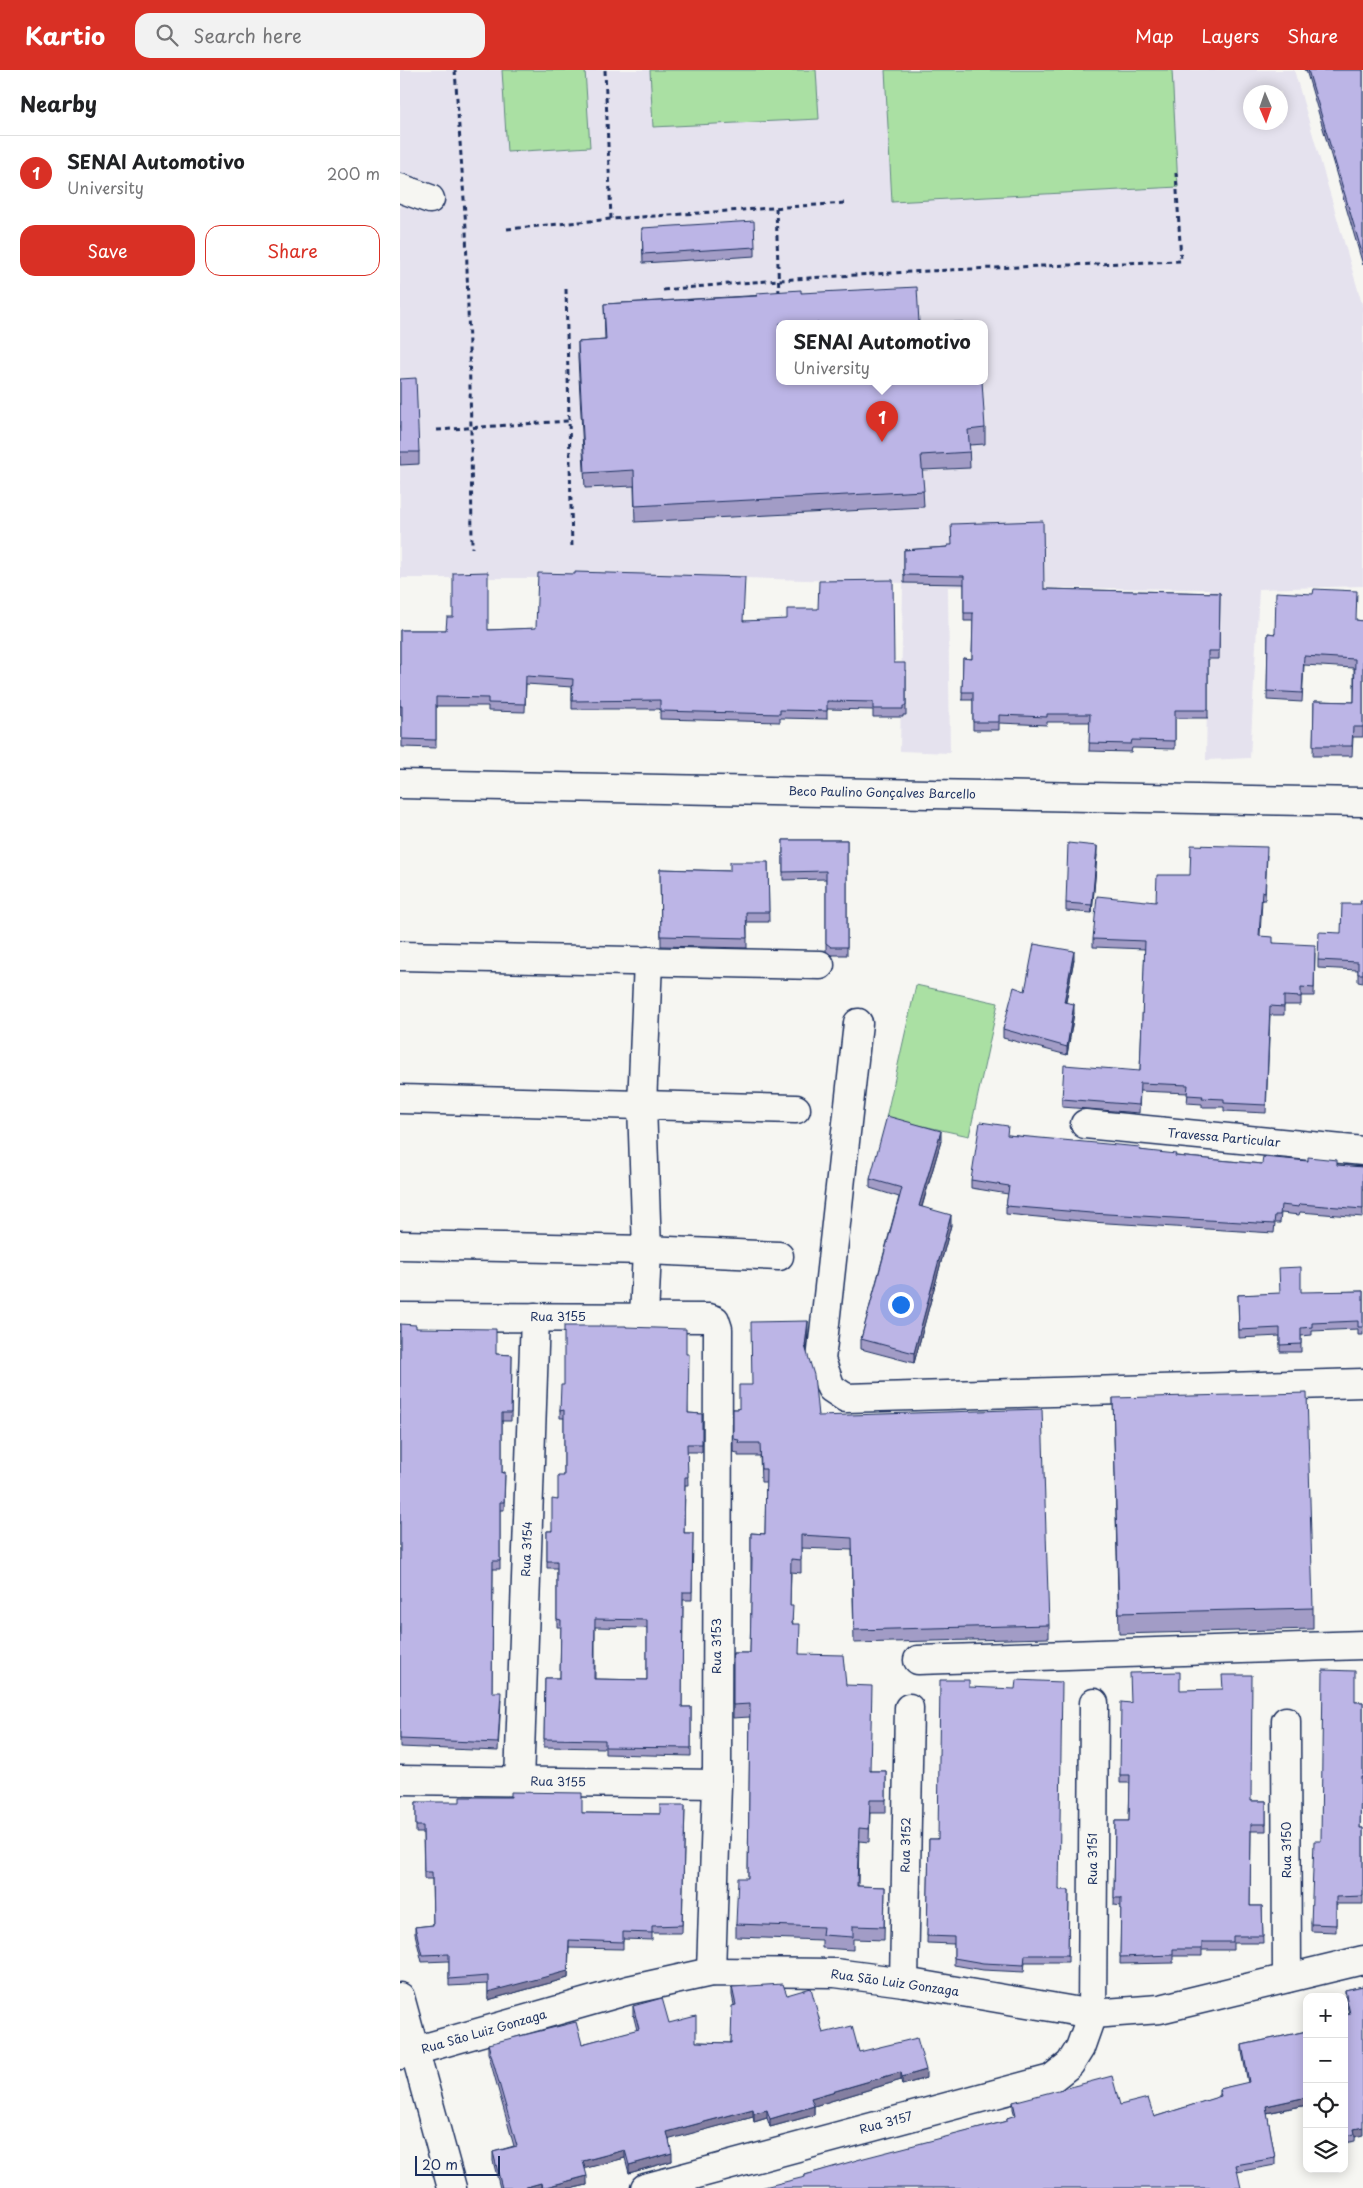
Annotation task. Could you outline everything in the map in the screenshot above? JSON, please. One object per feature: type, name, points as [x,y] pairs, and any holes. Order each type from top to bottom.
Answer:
[{"type":"street","points":[[400,188],[430,199]]},
{"type":"street","name":"Beco Paulino Gonçalves Barcello","points":[[400,784],[1363,802]]},
{"type":"street","points":[[400,956],[820,965]]},
{"type":"street","points":[[644,1318],[647,1250],[642,1105],[648,962]]},
{"type":"street","points":[[858,1023],[821,1360],[832,1388],[846,1398],[1363,1384]]},
{"type":"street","points":[[400,1099],[796,1109]]},
{"type":"street","name":"Travessa Particular","points":[[1086,1124],[1363,1151]]},
{"type":"street","points":[[400,1245],[647,1250],[779,1256]]},
{"type":"street","name":"Rua 3155","points":[[400,1317],[709,1318],[715,1320]]},
{"type":"street","name":"Rua 3154","points":[[519,1782],[535,1317]]},
{"type":"street","name":"Rua 3153","points":[[711,1972],[717,1784],[718,1329],[715,1320]]},
{"type":"street","points":[[918,1660],[1363,1645]]},
{"type":"street","name":"Rua 3151","points":[[1092,2014],[1094,1704]]},
{"type":"street","name":"Rua 3152","points":[[904,1982],[909,1708]]},
{"type":"street","name":"Rua 3150","points":[[1286,1721],[1287,1978]]},
{"type":"street","name":"Rua 3155","points":[[400,1780],[717,1784]]},
{"type":"street","name":"Rua São Luiz Gonzaga","points":[[408,2054],[629,1990],[711,1972],[835,1973],[904,1982],[1092,2014],[1160,2009],[1363,1960]]},
{"type":"street","points":[[400,1997],[408,2054],[452,2188]]},
{"type":"street","name":"Rua 3157","points":[[645,2188],[1051,2079],[1070,2064],[1080,2048],[1092,2014]]},
{"type":"path","points":[[455,70],[466,228],[472,548]]},
{"type":"path","points":[[605,70],[611,219]]},
{"type":"path","points":[[663,290],[778,279],[994,267],[1181,261],[1176,173]]},
{"type":"path","points":[[507,229],[611,219],[845,203]]},
{"type":"path","points":[[776,208],[779,299]]},
{"type":"path","points":[[566,289],[572,548]]},
{"type":"path","points":[[437,430],[568,421]]},
{"type":"shaded area","points":[[400,70],[1294,70],[1363,307],[1363,586],[1259,589],[1250,758],[1206,760],[1209,589],[948,587],[950,753],[900,751],[903,583],[743,578],[400,578]]},
{"type":"green space","points":[[502,70],[585,70],[590,147],[507,152]]},
{"type":"green space","points":[[650,70],[816,70],[819,119],[653,127]]},
{"type":"green space","points":[[885,70],[1172,70],[1178,187],[892,202]]},
{"type":"green space","points":[[916,985],[998,1003],[969,1136],[886,1118]]},
{"type":"building","points":[[1308,70],[1363,70],[1363,256]]},
{"type":"building","points":[[754,221],[755,247],[643,254],[642,228]]},
{"type":"building","points":[[917,287],[919,320],[776,320],[776,385],[982,385],[985,428],[968,430],[970,452],[921,455],[924,491],[635,506],[634,470],[585,473],[578,342],[606,340],[604,304],[757,296],[757,293],[801,290],[801,293]]},
{"type":"building","points":[[416,378],[419,452],[400,452],[400,379]]},
{"type":"building","points":[[1043,521],[1044,589],[1220,593],[1219,651],[1208,651],[1208,710],[1175,710],[1175,741],[1132,740],[1131,744],[1089,743],[1090,714],[1047,714],[1047,717],[999,715],[999,722],[973,722],[973,692],[962,692],[963,658],[972,659],[973,613],[964,613],[964,576],[904,575],[904,550],[948,547],[948,545],[952,545],[951,524]]},
{"type":"building","points":[[488,572],[488,630],[536,628],[538,573],[575,574],[575,572],[745,577],[743,621],[787,619],[787,609],[818,609],[819,581],[893,580],[894,663],[905,663],[906,706],[903,706],[903,709],[873,709],[873,702],[827,701],[827,711],[780,710],[780,714],[660,711],[660,700],[572,701],[573,679],[526,676],[525,704],[488,703],[488,698],[436,697],[436,740],[402,739],[400,630],[446,630],[447,617],[453,617],[453,573]]},
{"type":"building","points":[[1314,589],[1357,591],[1356,620],[1363,621],[1363,727],[1353,727],[1352,746],[1313,746],[1314,701],[1354,702],[1355,659],[1304,656],[1302,693],[1267,691],[1268,633],[1275,634],[1276,592],[1313,594]]},
{"type":"building","points":[[783,840],[847,840],[847,947],[831,947],[826,943],[826,871],[783,872]]},
{"type":"building","points":[[1068,843],[1097,846],[1092,905],[1066,903]]},
{"type":"building","points":[[1191,845],[1267,847],[1265,892],[1262,891],[1259,936],[1273,937],[1273,943],[1315,945],[1314,988],[1301,987],[1301,997],[1284,996],[1284,1007],[1270,1006],[1266,1105],[1224,1103],[1224,1099],[1187,1095],[1188,1085],[1140,1083],[1139,1105],[1062,1099],[1064,1065],[1140,1071],[1145,941],[1093,939],[1097,896],[1156,902],[1157,875],[1190,875]]},
{"type":"building","points":[[730,862],[768,862],[769,912],[746,912],[747,938],[661,936],[660,869],[730,871]]},
{"type":"building","points":[[1360,901],[1363,901],[1363,974],[1358,974],[1358,962],[1318,960],[1319,932],[1341,933],[1342,904],[1361,904]]},
{"type":"building","points":[[1034,944],[1074,951],[1064,1002],[1074,1004],[1067,1047],[1003,1029],[1014,987],[1025,991]]},
{"type":"building","points":[[887,1116],[941,1131],[919,1206],[951,1215],[914,1353],[861,1339],[902,1188],[870,1179]]},
{"type":"building","points":[[980,1122],[1008,1126],[1007,1135],[1140,1147],[1139,1150],[1176,1154],[1175,1156],[1262,1164],[1263,1157],[1308,1161],[1308,1157],[1337,1160],[1337,1165],[1363,1167],[1363,1209],[1300,1204],[1299,1207],[1281,1205],[1280,1215],[1275,1215],[1274,1224],[1006,1206],[1009,1186],[971,1180]]},
{"type":"building","points":[[1301,1267],[1301,1292],[1363,1291],[1363,1327],[1358,1327],[1358,1321],[1312,1323],[1312,1327],[1301,1328],[1301,1344],[1280,1345],[1280,1328],[1239,1330],[1238,1295],[1280,1293],[1279,1268]]},
{"type":"building","points":[[808,1321],[805,1346],[814,1375],[818,1416],[1042,1409],[1049,1625],[854,1630],[852,1538],[801,1535],[801,1560],[791,1559],[790,1606],[793,1606],[792,1624],[800,1624],[799,1654],[843,1655],[846,1685],[872,1686],[870,1771],[886,1771],[886,1800],[870,1800],[869,1829],[859,1828],[857,1886],[885,1887],[884,1927],[853,1926],[853,1937],[822,1935],[823,1927],[736,1924],[738,1878],[748,1878],[750,1704],[733,1705],[733,1653],[750,1653],[751,1533],[765,1534],[766,1469],[761,1469],[760,1443],[738,1443],[739,1440],[733,1439],[733,1409],[739,1409],[739,1385],[752,1385],[751,1322]]},
{"type":"building","points":[[400,1324],[416,1325],[416,1328],[496,1329],[496,1354],[512,1355],[511,1413],[502,1413],[502,1473],[505,1472],[504,1502],[500,1502],[500,1561],[493,1561],[492,1692],[501,1692],[498,1743],[400,1739]]},
{"type":"building","points":[[564,1326],[626,1326],[686,1329],[686,1354],[689,1354],[688,1413],[702,1414],[702,1444],[687,1444],[688,1477],[685,1477],[684,1533],[693,1533],[692,1592],[683,1592],[682,1707],[691,1707],[691,1748],[605,1747],[605,1740],[544,1739],[545,1678],[560,1678],[561,1620],[557,1619],[557,1561],[547,1561],[547,1531],[552,1531],[552,1499],[558,1500],[558,1476],[564,1476],[564,1410],[560,1411],[561,1385],[564,1385]],"holes":[[[595,1619],[647,1620],[647,1680],[594,1679]]]},
{"type":"building","points":[[1307,1393],[1313,1608],[1119,1613],[1113,1398]]},
{"type":"building","points":[[1323,1670],[1355,1671],[1355,1702],[1363,1702],[1363,1777],[1361,1777],[1360,1828],[1363,1828],[1363,1896],[1336,1897],[1336,1925],[1311,1924],[1314,1841],[1321,1841]]},
{"type":"building","points":[[1180,1672],[1180,1690],[1223,1689],[1222,1675],[1252,1675],[1251,1801],[1266,1801],[1266,1824],[1251,1824],[1250,1906],[1262,1906],[1263,1936],[1233,1936],[1233,1942],[1202,1942],[1202,1949],[1173,1949],[1173,1955],[1120,1957],[1121,1898],[1114,1898],[1115,1821],[1129,1821],[1130,1775],[1120,1775],[1121,1702],[1131,1703],[1130,1673]]},
{"type":"building","points":[[940,1680],[969,1680],[969,1687],[1015,1689],[1016,1680],[1062,1682],[1059,1890],[1069,1890],[1068,1955],[1025,1955],[1024,1965],[983,1963],[954,1958],[954,1937],[927,1936],[929,1839],[938,1839]]},
{"type":"building","points":[[511,1792],[582,1793],[582,1813],[660,1814],[660,1805],[685,1805],[682,1925],[652,1926],[652,1933],[623,1932],[623,1942],[569,1940],[568,1971],[488,1992],[488,1976],[449,1979],[449,1954],[422,1955],[415,1927],[433,1925],[432,1872],[424,1872],[423,1826],[416,1826],[416,1802],[460,1802],[460,1797],[511,1797]]},
{"type":"building","points":[[783,1984],[787,1995],[811,1988],[823,2033],[852,2026],[859,2052],[917,2038],[926,2070],[902,2077],[901,2072],[811,2098],[814,2106],[770,2119],[767,2110],[754,2113],[753,2109],[667,2132],[672,2153],[629,2165],[625,2150],[583,2161],[587,2176],[542,2188],[541,2183],[523,2188],[502,2188],[493,2152],[517,2146],[488,2044],[576,2022],[582,2044],[639,2029],[633,2006],[662,1998],[669,2023],[696,2016],[696,2042],[731,2043],[732,2006],[736,2005],[732,1987]]},
{"type":"building","points":[[1363,1986],[1363,2127],[1354,2129],[1355,2134],[1348,2135],[1348,2014],[1350,2014],[1348,1993],[1346,1993],[1345,1990]]},
{"type":"building","points":[[1303,2032],[1303,2098],[1266,2106],[1275,2158],[1236,2165],[1241,2188],[760,2188],[805,2177],[805,2175],[864,2158],[1007,2121],[1007,2118],[1016,2115],[1013,2102],[1112,2076],[1120,2105],[1148,2098],[1154,2117],[1221,2096],[1219,2089],[1249,2082],[1242,2045]]},
{"type":"place","name":"SENAI Automotivo","points":[[882,442]]}]
